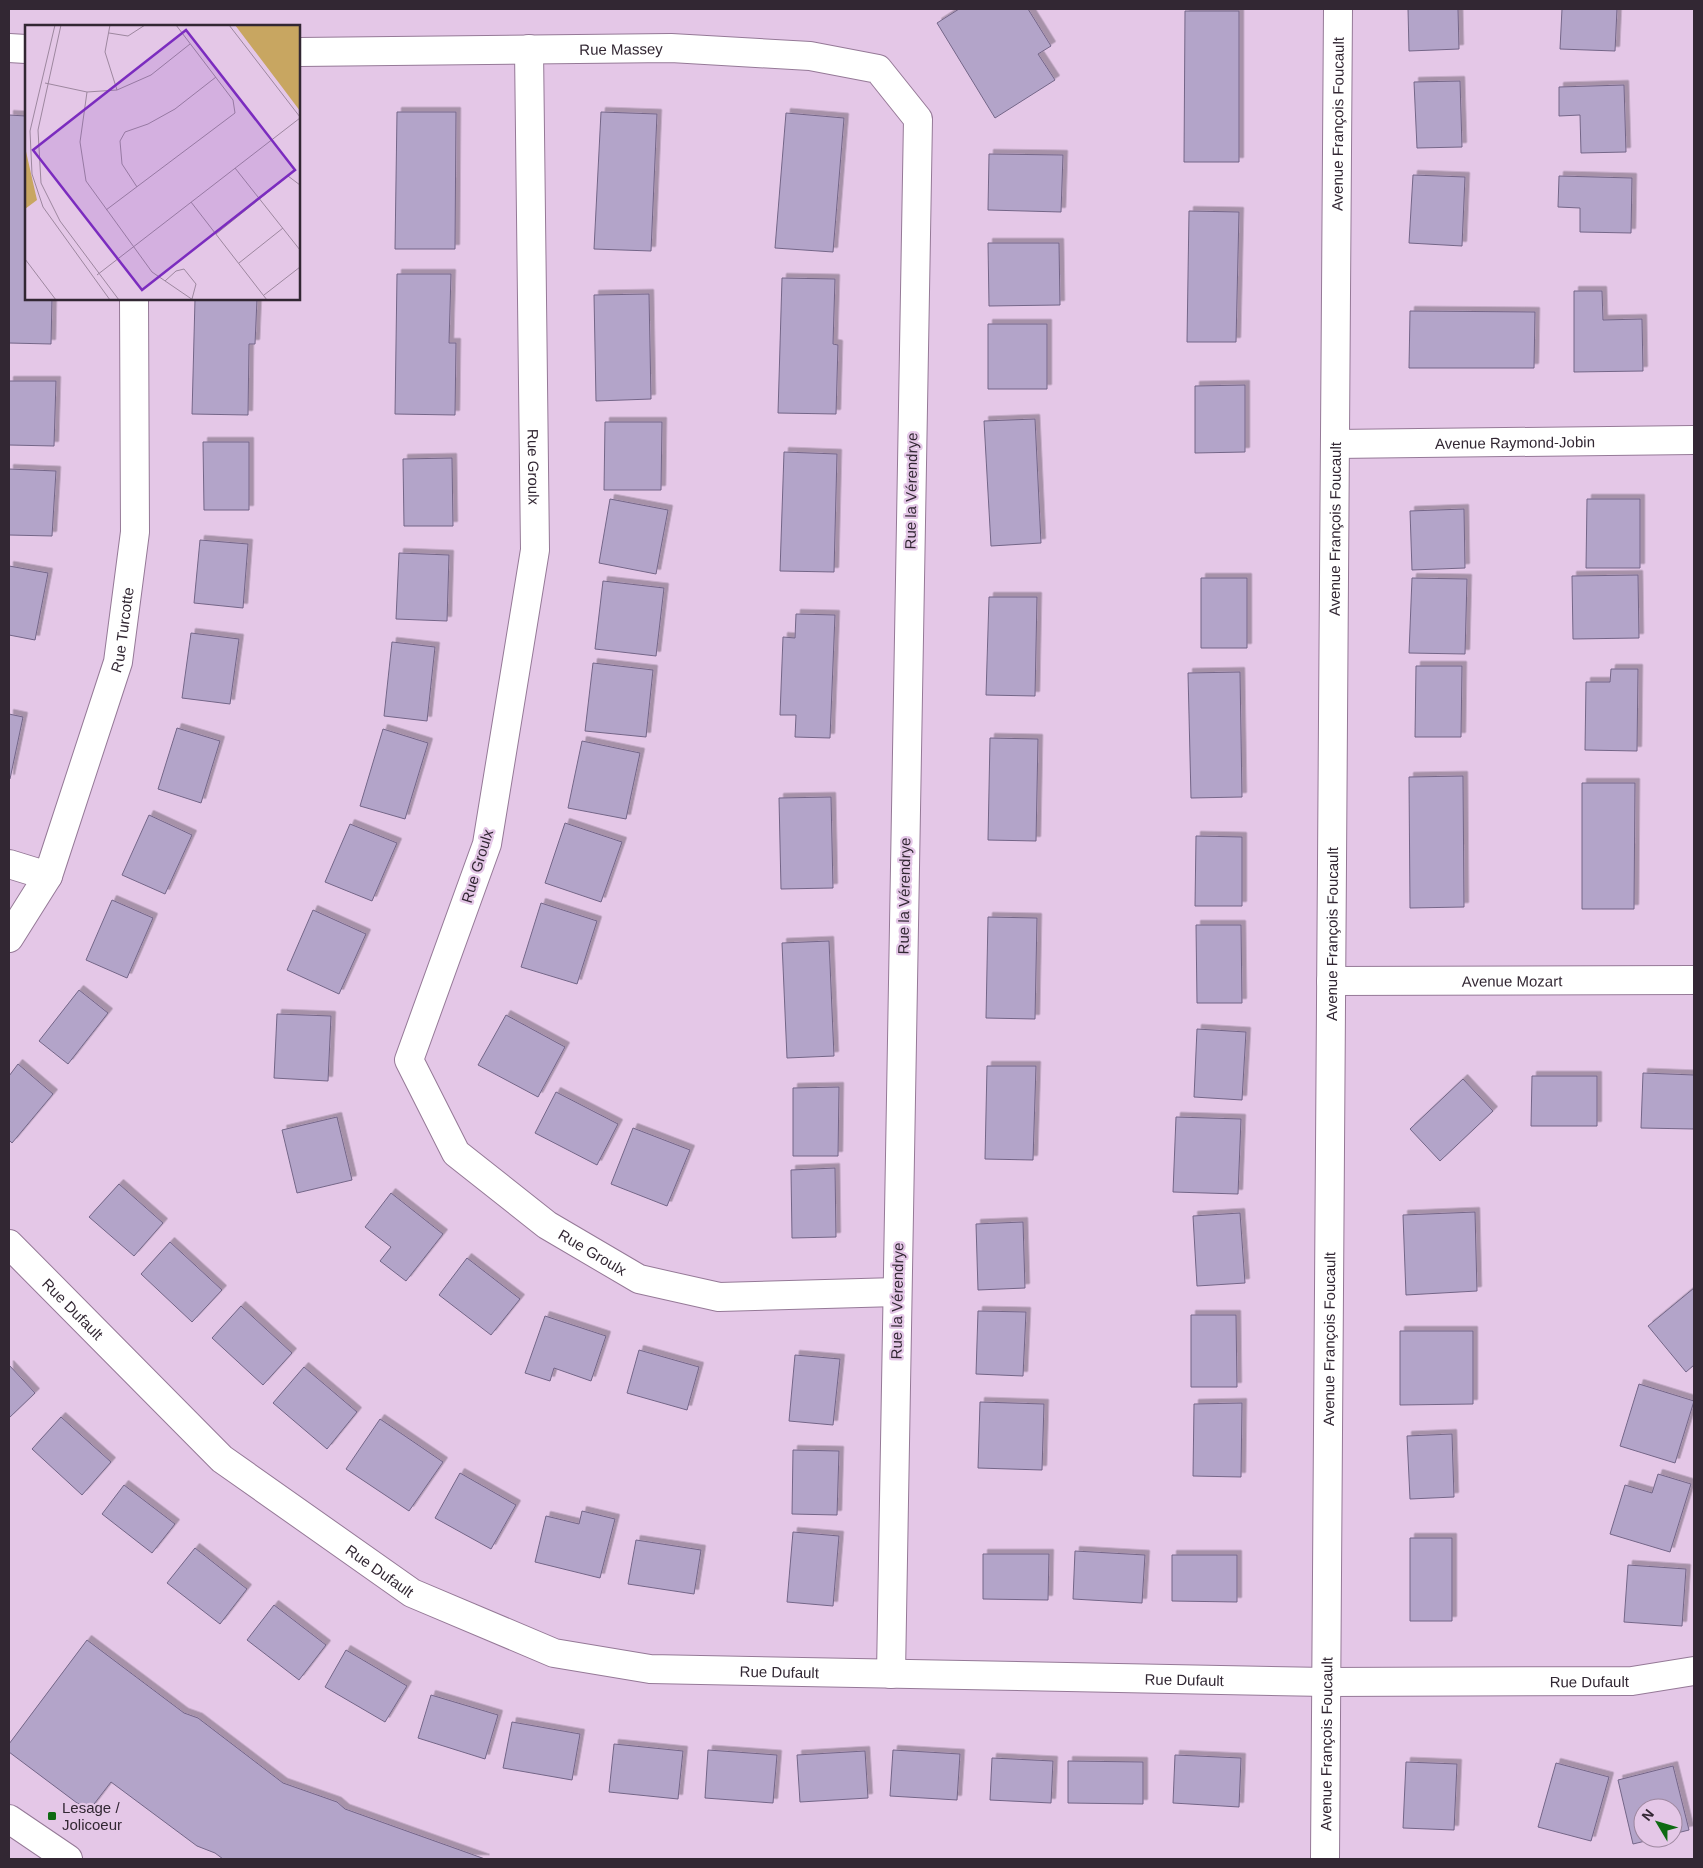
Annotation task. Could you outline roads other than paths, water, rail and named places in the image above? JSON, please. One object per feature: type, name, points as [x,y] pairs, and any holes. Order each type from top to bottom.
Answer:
[{"type":"street","name":"Avenue François Foucault","points":[[1325,1859],[1338,9]]},
{"type":"street","points":[[9,48],[25,49]]},
{"type":"street","name":"Rue Massey","points":[[300,52],[671,48],[810,56],[878,69],[918,119]]},
{"type":"street","name":"Rue Groulx","points":[[529,49],[535,550],[487,844],[409,1060],[456,1153],[547,1226],[639,1280],[719,1297],[898,1292]]},
{"type":"street","name":"Rue la Vérendrye","points":[[891,1674],[918,119]]},
{"type":"street","name":"Rue Turcotte","points":[[9,938],[48,876],[118,662],[135,532],[134,300]]},
{"type":"street","name":"Avenue Raymond-Jobin","points":[[1335,444],[1694,440]]},
{"type":"street","points":[[9,864],[48,876]]},
{"type":"street","name":"Avenue Mozart","points":[[1331,981],[1694,980]]},
{"type":"street","name":"Rue Dufault","points":[[9,1244],[222,1459],[412,1593],[554,1653],[650,1669],[1326,1682],[1632,1681],[1694,1671]]},
{"type":"street","points":[[9,1819],[68,1859]]},
{"type":"place","name":"Lesage / Jolicoeur","points":[[52,1816]]}]
